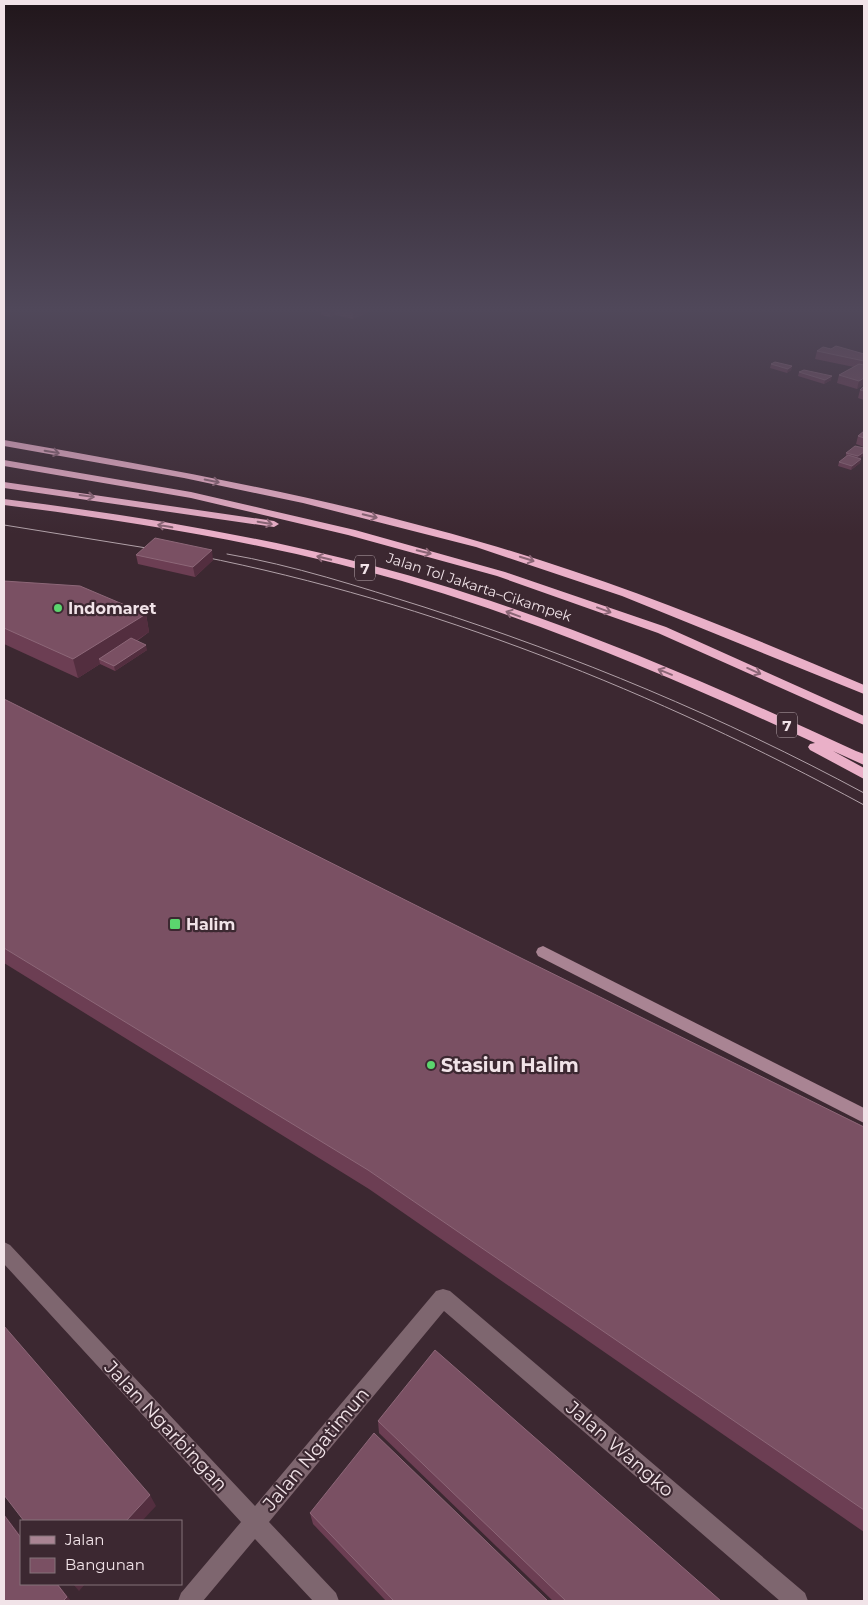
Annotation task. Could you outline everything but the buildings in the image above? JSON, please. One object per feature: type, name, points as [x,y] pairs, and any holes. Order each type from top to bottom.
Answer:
[{"type":"highway","points":[[4,444],[167,472],[291,498],[400,523],[479,544],[572,573],[686,615],[864,690]]},
{"type":"highway","name":"Jalan Tol Jakarta–Cikampek","points":[[4,463],[191,495],[350,532],[501,574],[662,630],[864,721]]},
{"type":"highway","name":"Jalan Tol Jakarta–Cikampek","points":[[4,485],[376,540]]},
{"type":"highway","name":"Jalan Tol Jakarta–Cikampek","points":[[4,502],[107,516],[264,544],[380,572],[490,606],[559,630],[710,691],[864,760]]},
{"type":"highway","points":[[710,691],[864,774]]},
{"type":"street","points":[[543,952],[864,1116]]},
{"type":"street","name":"Jalan Ngarbingan","points":[[4,1251],[328,1601]]},
{"type":"street","name":"Jalan Ngatimun","points":[[189,1601],[443,1298]]},
{"type":"street","name":"Jalan Wangko","points":[[443,1298],[797,1601]]},
{"type":"tram line","points":[[4,525],[159,550]]},
{"type":"tram line","points":[[227,554],[277,564],[351,584],[481,626],[593,667],[757,739],[864,793]]},
{"type":"tram line","points":[[199,556],[286,575],[372,598],[457,625],[541,655],[705,725],[864,805]]},
{"type":"place","name":"Indomaret","points":[[58,608]]},
{"type":"place","name":"Halim","points":[[175,924]]},
{"type":"place","name":"Stasiun Halim","points":[[431,1065]]}]
